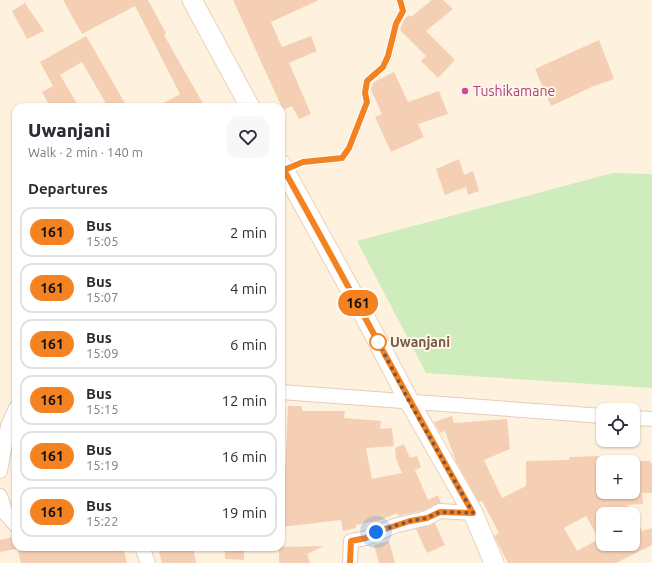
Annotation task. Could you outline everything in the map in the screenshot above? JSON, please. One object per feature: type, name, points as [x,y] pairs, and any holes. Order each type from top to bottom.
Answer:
[{"type":"street","points":[[192,0],[248,103]]},
{"type":"street","points":[[285,171],[355,298],[409,401],[473,513],[494,563]]},
{"type":"street","points":[[285,392],[596,415]]},
{"type":"street","points":[[0,471],[8,426],[12,417]]},
{"type":"street","points":[[640,418],[652,419]]},
{"type":"street","points":[[0,496],[6,514],[12,521]]},
{"type":"street","points":[[350,563],[351,541],[366,538],[399,524],[427,518],[440,512],[473,513]]},
{"type":"street","points":[[144,551],[148,563]]},
{"type":"lane","points":[[285,166],[303,162],[342,158],[349,148],[367,102],[365,93],[367,81],[379,73],[388,56],[396,24],[403,11],[400,0]]},
{"type":"green space","points":[[613,173],[652,174],[652,388],[426,373],[357,241]]},
{"type":"building","points":[[63,0],[148,0],[166,33],[164,35],[203,103],[163,103],[180,94],[135,6],[82,34]]},
{"type":"building","points":[[233,0],[319,0],[271,22],[282,47],[311,36],[317,51],[289,63],[311,114],[299,119],[292,106],[285,109],[285,103],[280,103]]},
{"type":"building","points":[[432,0],[443,0],[453,9],[426,31],[455,60],[438,78],[421,61],[426,56],[400,30],[404,20],[409,15],[411,17]]},
{"type":"building","points":[[25,3],[44,31],[27,39],[12,11]]},
{"type":"building","points":[[86,36],[125,103],[106,103],[82,62],[60,75],[77,103],[48,103],[42,92],[53,86],[40,62]]},
{"type":"building","points":[[599,40],[614,79],[594,86],[551,106],[535,69]]},
{"type":"building","points":[[394,72],[408,102],[439,91],[448,114],[418,124],[424,137],[391,152],[375,117],[382,114],[371,90],[374,82]]},
{"type":"building","points":[[459,159],[464,175],[473,171],[479,191],[468,195],[466,187],[445,195],[436,169]]},
{"type":"building","points":[[288,406],[302,406],[302,411],[345,411],[344,418],[381,421],[380,429],[392,428],[394,446],[366,448],[372,479],[402,473],[396,459],[395,448],[404,444],[410,458],[417,456],[421,467],[415,470],[428,500],[438,495],[441,503],[424,510],[399,516],[397,513],[381,520],[356,525],[356,528],[343,531],[341,520],[285,527],[285,476]]},
{"type":"building","points":[[452,416],[454,423],[507,419],[510,449],[484,460],[502,498],[526,486],[526,461],[569,460],[569,457],[596,456],[596,499],[640,499],[640,461],[650,461],[650,463],[652,463],[652,493],[642,493],[643,504],[627,505],[628,507],[596,507],[596,534],[586,516],[564,528],[577,551],[596,541],[596,551],[640,551],[616,563],[508,563],[494,536],[499,533],[482,501],[479,502],[456,462],[445,431],[440,433],[434,422]]},
{"type":"building","points":[[435,523],[445,545],[427,553],[416,529]]},
{"type":"building","points":[[640,527],[642,531],[652,528],[652,545],[640,551]]},
{"type":"building","points":[[12,537],[12,550],[0,552],[0,540]]},
{"type":"building","points":[[389,541],[395,563],[379,563],[374,545]]},
{"type":"building","points":[[324,546],[307,554],[310,563],[279,563],[279,551],[285,551],[285,547]]},
{"type":"building","points":[[18,551],[124,551],[127,563],[21,563]]},
{"type":"building","points":[[159,551],[194,551],[196,563],[162,563]]},
{"type":"building","points":[[225,551],[244,551],[244,560],[225,559]]},
{"type":"bus line","name":"161","points":[[285,170],[303,162],[342,158],[349,148],[367,102],[365,93],[367,81],[379,73],[388,56],[396,24],[403,11],[400,0]]},
{"type":"bus line","name":"161","points":[[285,172],[355,298],[409,401],[473,513],[440,512],[427,518],[410,521],[376,532],[366,538],[351,541],[350,563]]},
{"type":"place","name":"Tushikamane","points":[[465,91]]},
{"type":"place","name":"Uwanjani","points":[[378,342]]},
{"type":"route","points":[[376,532],[410,521],[427,518],[440,512],[473,513],[409,401],[375,336],[378,342]]}]
